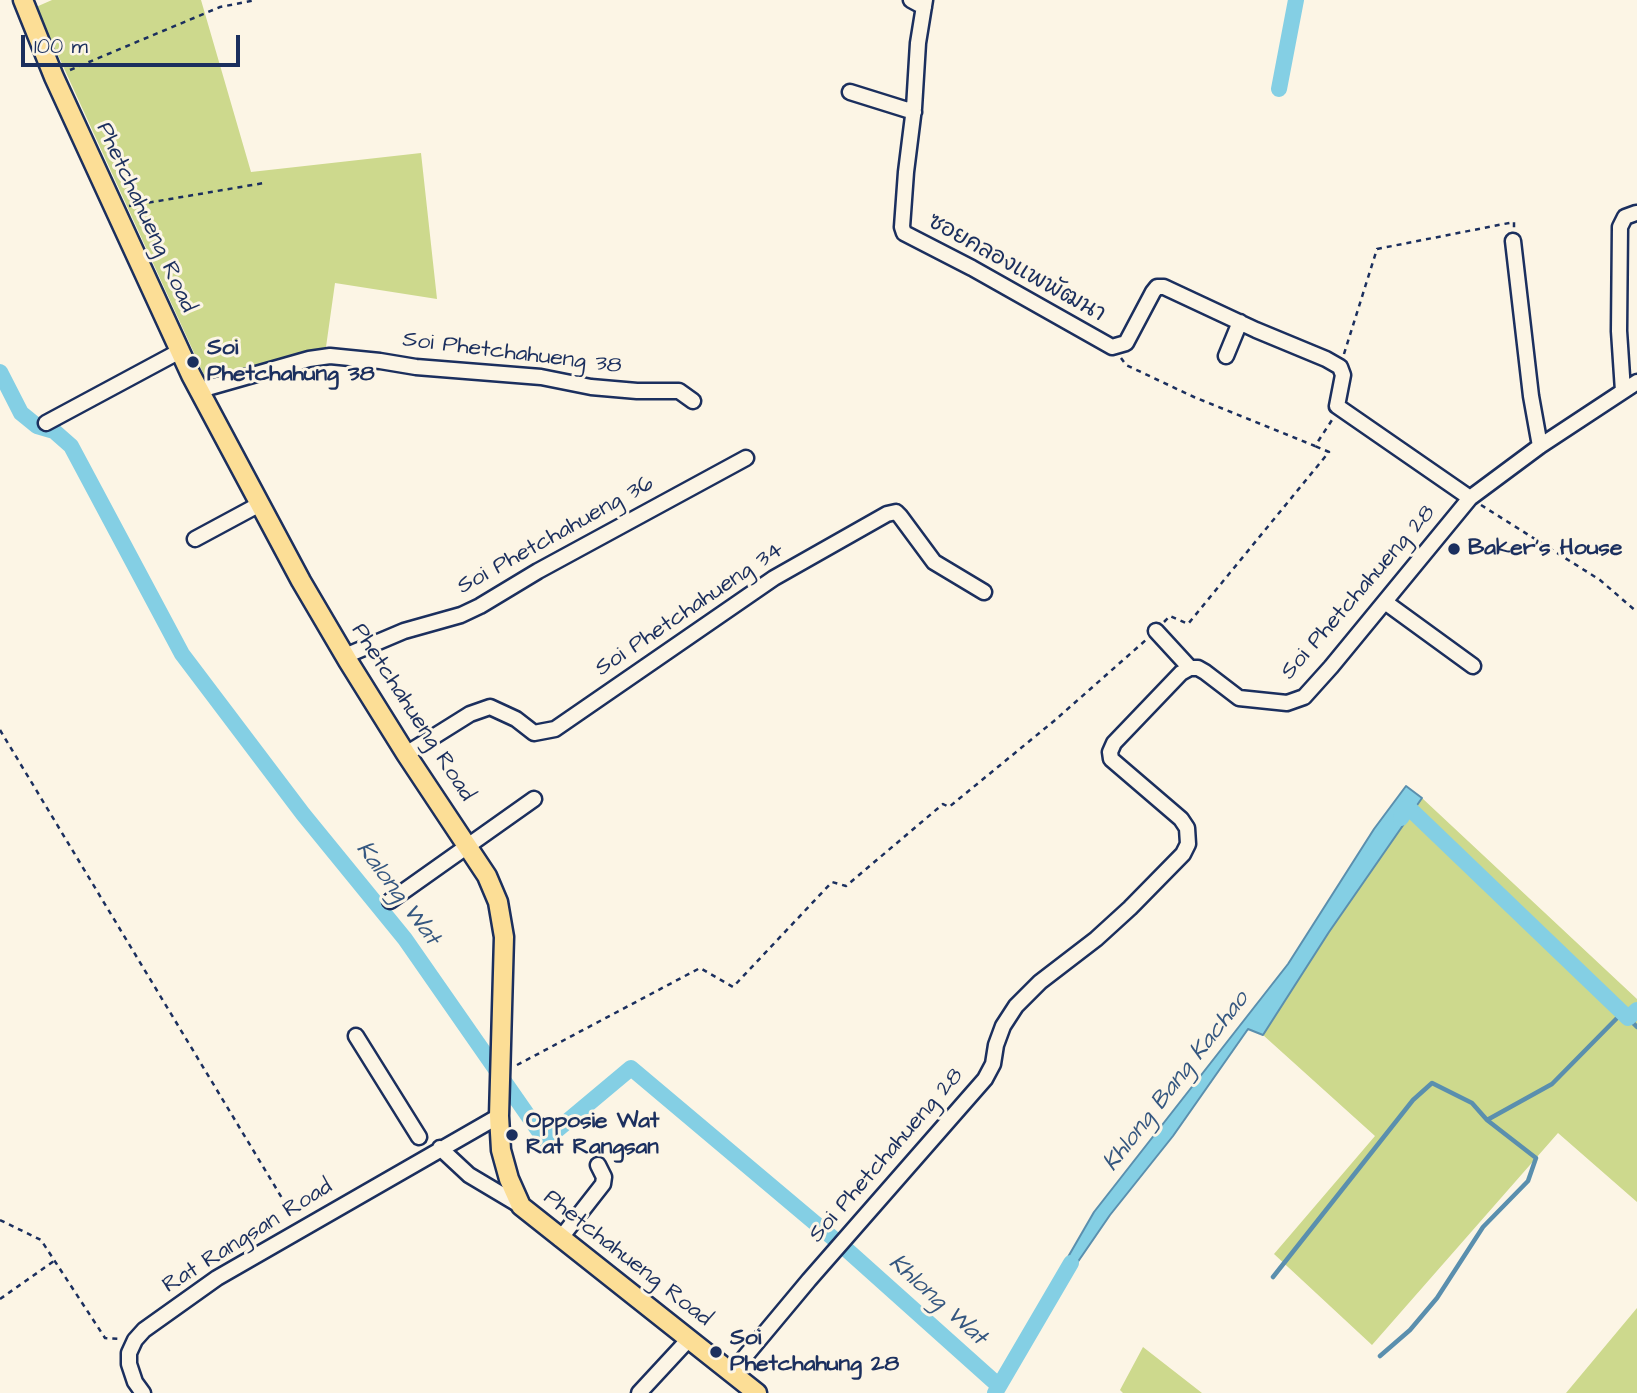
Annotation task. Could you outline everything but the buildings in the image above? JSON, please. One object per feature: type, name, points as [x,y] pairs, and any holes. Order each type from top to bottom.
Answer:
[{"type":"main road","name":"Phetchahueng Road","points":[[23,0],[113,209],[180,351],[260,504],[345,656],[406,754],[488,876],[498,902],[505,937],[499,1115],[501,1150],[509,1180],[521,1206],[733,1371],[757,1393]]},
{"type":"street","name":"ซอยคลองแพพัฒนา","points":[[920,2],[914,111],[902,227],[904,233],[1112,347],[1126,343],[1157,287],[1164,287],[1340,367]]},
{"type":"street","points":[[850,92],[914,111]]},
{"type":"street","points":[[1623,391],[1619,331],[1620,227],[1625,217],[1636,213]]},
{"type":"street","points":[[1513,241],[1531,396],[1540,446]]},
{"type":"street","points":[[1226,356],[1240,322]]},
{"type":"street","points":[[46,424],[180,351]]},
{"type":"street","name":"Soi Phetchahueng 38","points":[[200,390],[309,359],[330,356],[416,367],[541,377],[591,387],[679,391],[693,401]]},
{"type":"street","points":[[1340,367],[1343,375],[1337,402],[1339,408],[1470,498]]},
{"type":"street","name":"Soi Phetchahueng 28","points":[[733,1371],[818,1269],[985,1079],[993,1064],[1003,1026],[1016,1006],[1040,982],[1096,939],[1130,908],[1182,854],[1188,844],[1187,828],[1181,819],[1111,759],[1110,752],[1114,743],[1181,673],[1190,668],[1206,672],[1239,698],[1287,704],[1304,697],[1470,498],[1540,446],[1637,382]]},
{"type":"street","name":"Soi Phetchahueng 36","points":[[345,656],[404,631],[461,615],[480,606],[538,571],[746,458]]},
{"type":"street","points":[[195,539],[260,504]]},
{"type":"street","name":"Soi Phetchahueng 34","points":[[406,754],[470,714],[490,707],[516,719],[534,733],[555,729],[775,578],[887,514],[896,512],[900,516],[934,562],[984,593]]},
{"type":"street","points":[[1385,602],[1473,666]]},
{"type":"street","points":[[1156,631],[1190,668]]},
{"type":"street","points":[[390,901],[534,799]]},
{"type":"street","points":[[356,1036],[428,1146],[469,1175],[521,1206]]},
{"type":"street","name":"Rat Rangsan Road","points":[[135,1340],[144,1330],[217,1278],[301,1230],[428,1146],[499,1115]]},
{"type":"street","points":[[560,1239],[603,1184],[604,1177],[598,1165]]},
{"type":"street","points":[[639,1393],[689,1339]]},
{"type":"street","points":[[135,1340],[129,1353],[129,1364],[135,1382],[144,1393]]},
{"type":"path","points":[[54,77],[220,8],[256,0]]},
{"type":"path","points":[[113,209],[264,183]]},
{"type":"path","points":[[1340,367],[1377,249],[1514,222],[1513,241]]},
{"type":"path","points":[[500,1075],[700,968],[733,987],[832,881],[846,886],[943,804],[949,807],[1054,720],[1156,631],[1170,615],[1188,624],[1329,452],[1194,397],[1126,365],[1112,347]]},
{"type":"path","points":[[1315,446],[1339,408]]},
{"type":"path","points":[[1470,498],[1600,580],[1637,612]]},
{"type":"path","points":[[0,730],[301,1230]]},
{"type":"path","points":[[0,1220],[41,1240],[105,1338],[135,1340]]},
{"type":"path","points":[[0,1299],[54,1261]]},
{"type":"green space","points":[[52,0],[201,0],[251,172],[421,153],[437,299],[335,283],[326,347],[206,379],[36,7]]},
{"type":"green space","points":[[1422,798],[1637,999],[1637,1202],[1558,1133],[1372,1345],[1274,1254],[1375,1136],[1263,1035],[1329,932]]},
{"type":"green space","points":[[1637,1308],[1637,1393],[1566,1393]]},
{"type":"green space","points":[[1143,1347],[1202,1393],[1123,1393],[1120,1390]]},
{"type":"water","points":[[1406,786],[1422,798],[1329,932],[1263,1035],[1248,1029],[1173,1136],[1110,1215],[1064,1282],[1057,1276],[1094,1212],[1288,964],[1374,829]]},
{"type":"waterway","points":[[1279,89],[1296,0]]},
{"type":"waterway","name":"Kalong Wat","points":[[0,372],[21,413],[37,426],[54,431],[71,446],[182,654],[303,814],[405,939],[545,1140],[631,1068],[834,1239]]},
{"type":"waterway","points":[[1401,818],[1408,807],[1628,1018],[1637,1010]]},
{"type":"waterway","points":[[1273,1277],[1413,1100],[1432,1083],[1472,1103],[1487,1120],[1552,1084],[1622,1013]]},
{"type":"waterway","points":[[1629,1019],[1637,1027]]},
{"type":"waterway","points":[[1380,1356],[1410,1330],[1437,1298],[1483,1227],[1528,1181],[1536,1158],[1487,1120]]},
{"type":"waterway","name":"Khlong Wat","points":[[846,1249],[999,1386]]},
{"type":"waterway","name":"Khlong Bang Kachao","points":[[995,1393],[1071,1263]]},
{"type":"place","name":"Soi Phetchahung 38","points":[[193,362]]},
{"type":"place","name":"Baker's House","points":[[1454,549]]},
{"type":"place","name":"Opposie Wat Rat Rangsan","points":[[512,1135]]},
{"type":"place","name":"Soi Phetchahung 28","points":[[716,1352]]}]
